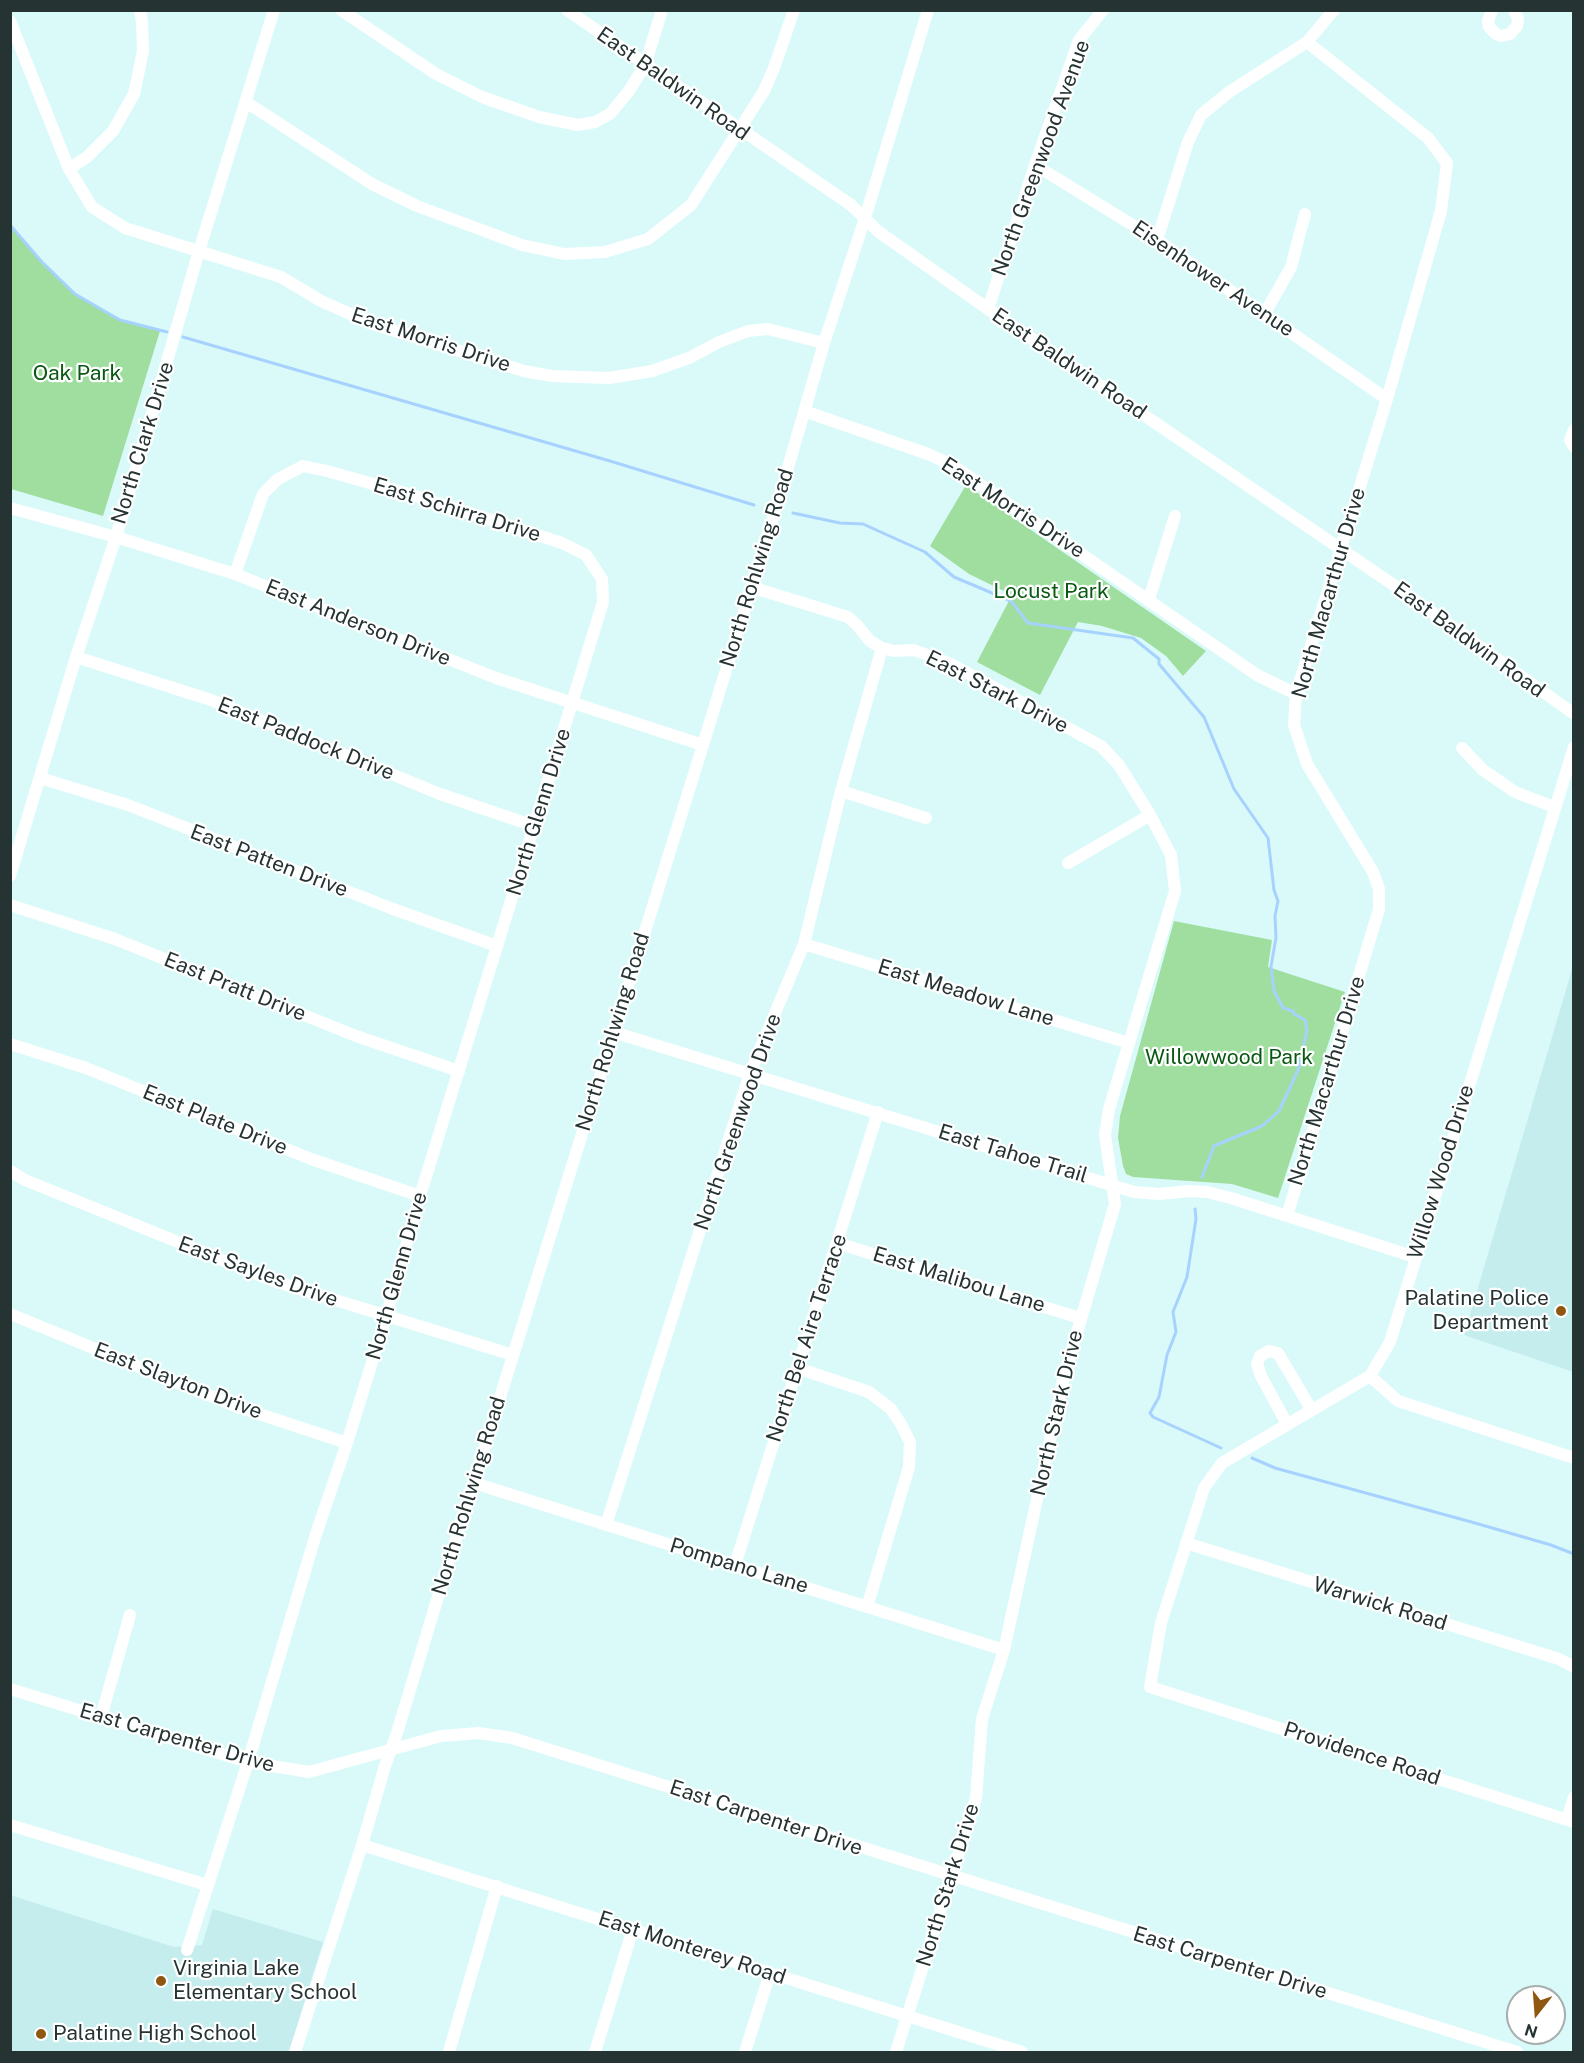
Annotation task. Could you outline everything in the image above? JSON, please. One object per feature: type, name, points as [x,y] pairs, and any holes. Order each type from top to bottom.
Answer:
[{"type":"street","points":[[69,169],[87,157],[113,131],[134,94],[143,51],[140,10]]},
{"type":"street","name":"North Clark Drive","points":[[10,876],[76,657],[116,537],[199,251],[274,10]]},
{"type":"street","points":[[341,10],[436,74],[482,97],[539,117],[578,124],[595,122],[610,114],[629,91],[645,65],[662,10]]},
{"type":"street","name":"East Baldwin Road","points":[[567,10],[851,205],[879,232],[988,309],[1340,549],[1574,714]]},
{"type":"street","points":[[246,102],[372,184],[425,210],[522,245],[564,254],[605,252],[648,240],[691,205],[764,91],[794,10]]},
{"type":"street","name":"North Rohlwing Road","points":[[295,2052],[390,1751],[398,1733],[928,10]]},
{"type":"street","name":"North Greenwood Avenue","points":[[988,309],[1079,40],[1103,10]]},
{"type":"street","points":[[1157,240],[1188,142],[1201,115],[1229,92],[1307,42],[1334,10]]},
{"type":"street","points":[[1492,10],[1488,21],[1490,27],[1501,36],[1510,34],[1517,26],[1518,20],[1514,10]]},
{"type":"street","name":"East Morris Drive","points":[[10,21],[69,169],[92,207],[125,228],[281,277],[321,301],[373,324],[524,371],[552,376],[609,378],[652,371],[689,358],[718,342],[748,331],[768,329],[824,343]]},
{"type":"street","name":"North Macarthur Drive","points":[[1287,1216],[1379,909],[1379,889],[1373,873],[1307,764],[1294,725],[1296,694],[1388,399],[1441,211],[1447,163],[1428,138],[1307,42]]},
{"type":"street","name":"Eisenhower Avenue","points":[[1035,165],[1157,240],[1388,399]]},
{"type":"street","points":[[1265,313],[1291,267],[1305,214]]},
{"type":"street","name":"East Morris Drive","points":[[804,411],[928,454],[952,465],[1257,675],[1296,694]]},
{"type":"street","name":"East Schirra Drive","points":[[235,574],[263,494],[278,479],[303,466],[419,497],[562,543],[586,555],[602,579],[603,602]]},
{"type":"street","name":"East Anderson Drive","points":[[10,508],[116,537],[235,574],[496,678],[703,745]]},
{"type":"street","points":[[1149,599],[1175,516]]},
{"type":"street","points":[[751,587],[848,617],[870,641],[882,648]]},
{"type":"street","name":"North Glenn Drive","points":[[188,1950],[248,1762],[316,1534],[386,1317],[420,1196],[603,602]]},
{"type":"street","name":"North Greenwood Drive","points":[[606,1525],[750,1073],[804,944],[841,791],[882,648]]},
{"type":"street","name":"East Stark Drive","points":[[882,648],[894,651],[914,650],[951,664],[1101,746],[1119,765],[1150,814]]},
{"type":"street","name":"East Paddock Drive","points":[[76,657],[211,700],[441,794],[534,826]]},
{"type":"street","name":"Willow Wood Drive","points":[[1370,1376],[1390,1342],[1574,747]]},
{"type":"street","points":[[1462,748],[1483,770],[1515,792],[1554,807]]},
{"type":"street","name":"East Patten Drive","points":[[40,778],[128,805],[393,909],[497,946]]},
{"type":"street","points":[[841,791],[926,818]]},
{"type":"street","points":[[1068,863],[1150,814]]},
{"type":"street","name":"North Stark Drive","points":[[896,2052],[978,1791],[982,1719],[1004,1650],[1063,1380],[1115,1203],[1105,1135],[1109,1109],[1175,891],[1171,855],[1150,814]]},
{"type":"street","name":"East Pratt Drive","points":[[10,906],[115,939],[356,1036],[459,1071]]},
{"type":"street","name":"East Meadow Lane","points":[[804,944],[1129,1043]]},
{"type":"street","name":"East Tahoe Trail","points":[[613,1032],[1113,1185],[1148,1194],[1207,1192],[1415,1257]]},
{"type":"street","name":"East Plate Drive","points":[[10,1044],[86,1068],[311,1159],[420,1196]]},
{"type":"street","name":"North Bel Aire Terrace","points":[[735,1565],[878,1112]]},
{"type":"street","name":"East Sayles Drive","points":[[10,1172],[36,1185],[274,1281],[513,1355]]},
{"type":"street","name":"East Malibou Lane","points":[[837,1243],[1080,1318]]},
{"type":"street","name":"East Slayton Drive","points":[[10,1314],[235,1406],[347,1443]]},
{"type":"street","points":[[1287,1424],[1261,1376],[1257,1364],[1260,1356],[1269,1351],[1278,1353],[1311,1409]]},
{"type":"street","points":[[797,1368],[869,1392],[891,1409],[910,1442],[909,1467],[867,1607]]},
{"type":"street","points":[[1186,1543],[1204,1488],[1222,1463],[1370,1376],[1398,1401],[1574,1458]]},
{"type":"street","name":"Pompano Lane","points":[[474,1483],[1004,1650]]},
{"type":"street","name":"Warwick Road","points":[[1186,1543],[1559,1659],[1574,1667]]},
{"type":"street","name":"Providence Road","points":[[1186,1543],[1161,1623],[1150,1687],[1570,1821]]},
{"type":"street","points":[[101,1716],[130,1615]]},
{"type":"street","name":"East Carpenter Drive","points":[[10,1689],[248,1762],[309,1772],[441,1736],[456,1733],[494,1733],[1517,2052]]},
{"type":"street","points":[[1570,1821],[1574,1797]]},
{"type":"street","points":[[10,1825],[207,1885]]},
{"type":"street","name":"East Monterey Road","points":[[362,1845],[1022,2052]]},
{"type":"street","points":[[449,2052],[497,1886]]},
{"type":"street","points":[[595,2052],[633,1929]]},
{"type":"street","points":[[745,2052],[770,1973]]},
{"type":"shaded area","points":[[1573,966],[1573,1372],[1464,1335]]},
{"type":"shaded area","name":"Virginia Lake Elementary School","points":[[10,1895],[174,1947],[202,1945],[213,1909],[323,1942],[289,2052],[11,2052]]},
{"type":"green space","name":"Oak Park","points":[[10,225],[42,262],[75,294],[120,320],[160,331],[103,516],[11,489]]},
{"type":"green space","name":"Locust Park","points":[[966,485],[1206,651],[1183,676],[1166,656],[1141,638],[1102,626],[1078,622],[1040,695],[977,662],[1012,595],[969,574],[930,546]]},
{"type":"green space","name":"Willowwood Park","points":[[1174,921],[1272,940],[1268,967],[1345,992],[1278,1198],[1232,1184],[1133,1177],[1126,1174],[1118,1138],[1120,1116]]},
{"type":"waterway","points":[[10,225],[42,262],[75,294],[120,320],[167,332]]},
{"type":"waterway","points":[[183,337],[754,505]]},
{"type":"waterway","points":[[793,513],[840,523],[863,524],[925,552],[954,577],[1011,601],[1028,623],[1133,638],[1159,659],[1159,664],[1204,717],[1234,789],[1268,838],[1274,890],[1278,901],[1275,916],[1276,938],[1271,966],[1274,991],[1283,1008],[1293,1011],[1305,1020],[1307,1030],[1299,1068],[1279,1111],[1262,1126],[1214,1146],[1202,1177]]},
{"type":"waterway","points":[[1195,1209],[1196,1219],[1187,1277],[1173,1312],[1176,1332],[1167,1355],[1159,1397],[1150,1413],[1153,1417],[1221,1448]]},
{"type":"waterway","points":[[1252,1458],[1275,1468],[1475,1523],[1574,1554]]},
{"type":"place","name":"Palatine Police Department","points":[[1561,1311]]},
{"type":"place","name":"Virginia Lake Elementary School","points":[[161,1981]]},
{"type":"place","name":"Palatine High School","points":[[41,2034]]}]
